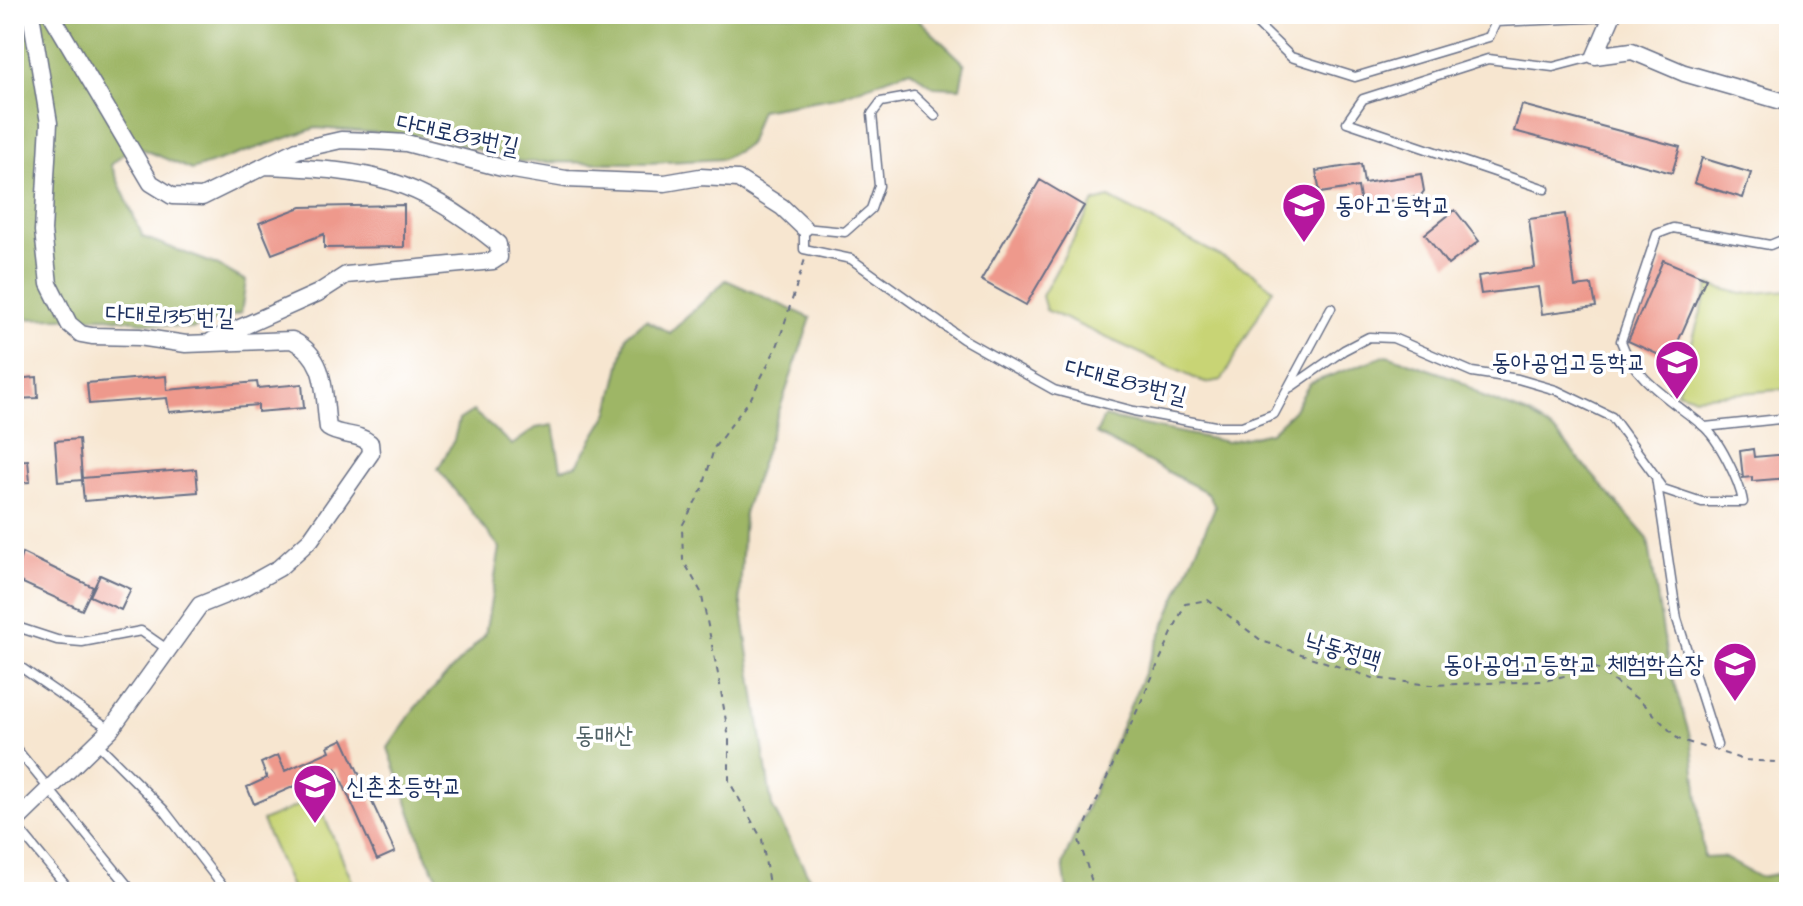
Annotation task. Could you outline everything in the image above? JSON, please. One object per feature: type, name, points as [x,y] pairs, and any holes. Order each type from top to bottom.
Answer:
[{"type":"street","name":"다대로135번길","points":[[14,823],[111,729],[200,605],[245,587],[279,568],[311,539],[371,453],[370,443],[361,436],[334,432],[328,428],[319,364],[305,347],[278,338],[207,342],[92,336],[81,334],[69,324],[49,284],[43,231],[49,123],[31,14]]},
{"type":"street","name":"다대로83번길","points":[[51,14],[151,183],[172,196],[202,197],[312,147],[341,140],[373,141],[406,143],[502,168],[566,179],[665,183],[700,177],[738,179],[782,207],[804,228]]},
{"type":"street","points":[[1595,56],[1612,16]]},
{"type":"street","points":[[1595,56],[1632,51],[1684,73],[1789,103]]},
{"type":"street","points":[[207,342],[318,293],[346,275],[493,261],[499,257],[498,244],[467,219],[429,195],[391,179],[349,170],[266,166]]},
{"type":"lane","points":[[1242,14],[1291,57],[1355,77],[1489,37],[1496,22],[1612,16]]},
{"type":"lane","points":[[1545,189],[1347,122],[1363,99],[1488,59],[1553,67],[1595,56]]},
{"type":"lane","points":[[804,249],[804,228],[845,232],[871,209],[879,186],[872,114],[881,102],[914,96],[935,116]]},
{"type":"lane","points":[[1287,389],[1344,350],[1369,337],[1393,338],[1472,372],[1518,379],[1556,390],[1612,417],[1663,489],[1702,502],[1743,502],[1740,485],[1705,427],[1659,392],[1625,355],[1621,341],[1657,234],[1673,228],[1770,245],[1789,237]]},
{"type":"lane","name":"다대로83번길","points":[[804,249],[851,259],[963,339],[1054,390],[1134,411],[1242,426],[1274,414],[1287,389]]},
{"type":"lane","points":[[1287,389],[1331,308]]},
{"type":"lane","points":[[1705,427],[1789,418]]},
{"type":"lane","points":[[1656,477],[1677,619],[1717,745]]},
{"type":"lane","points":[[14,626],[57,640],[82,642],[141,631],[169,651]]},
{"type":"lane","points":[[16,664],[111,729]]},
{"type":"lane","points":[[97,743],[164,810],[227,892]]},
{"type":"lane","points":[[14,746],[133,892]]},
{"type":"lane","points":[[14,823],[71,892]]},
{"type":"path","points":[[770,892],[762,839],[729,781],[729,739],[719,679],[701,592],[683,560],[682,526],[703,488],[714,448],[751,398],[778,344],[805,265],[804,249]]},
{"type":"path","name":"낙동정맥","points":[[1095,892],[1079,840],[1185,604],[1208,600],[1262,641],[1373,678],[1430,685],[1544,681],[1596,668],[1644,704],[1678,739],[1744,760],[1789,763]]},
{"type":"green space","points":[[14,14],[918,14],[918,19],[965,64],[960,88],[934,87],[910,70],[837,97],[760,110],[748,145],[723,159],[649,163],[522,162],[433,137],[316,128],[192,170],[133,145],[111,165],[143,237],[217,265],[246,281],[241,313],[192,329],[107,317],[14,319]]},
{"type":"green space","points":[[1109,198],[1253,273],[1273,289],[1222,380],[1205,383],[1046,310],[1042,296],[1094,202]]},
{"type":"green space","name":"동매산","points":[[726,280],[811,318],[744,513],[740,598],[772,806],[817,892],[446,892],[427,858],[388,748],[415,708],[485,635],[500,548],[438,469],[454,440],[459,420],[473,411],[512,445],[536,428],[553,425],[561,469],[577,465],[609,412],[627,335],[646,320],[670,333]]},
{"type":"green space","points":[[1709,285],[1742,294],[1789,290],[1789,389],[1694,397],[1677,392]]},
{"type":"green space","points":[[1387,355],[1457,379],[1483,397],[1530,415],[1558,435],[1648,539],[1668,663],[1692,743],[1704,858],[1723,857],[1759,877],[1777,874],[1789,860],[1789,892],[1067,892],[1063,863],[1215,507],[1208,493],[1096,434],[1104,417],[1227,442],[1271,432],[1293,411],[1310,383]]},
{"type":"green space","points":[[316,798],[357,892],[293,892],[262,821]]},
{"type":"building","points":[[1522,105],[1680,147],[1672,173],[1514,131]]},
{"type":"building","points":[[1702,158],[1751,173],[1743,198],[1694,183]]},
{"type":"building","points":[[1361,164],[1364,183],[1421,174],[1424,191],[1417,201],[1414,197],[1361,205],[1358,187],[1320,193],[1316,171]]},
{"type":"building","points":[[1040,180],[1084,206],[1026,305],[981,280]]},
{"type":"building","points":[[404,205],[404,247],[324,248],[324,234],[272,254],[259,223],[301,207]]},
{"type":"building","points":[[1455,210],[1479,241],[1448,265],[1425,234]]},
{"type":"building","points":[[1565,214],[1575,287],[1592,285],[1596,307],[1542,314],[1538,287],[1481,294],[1478,276],[1535,268],[1529,219]]},
{"type":"building","points":[[1663,260],[1706,278],[1670,360],[1628,341]]},
{"type":"building","points":[[166,376],[167,390],[257,382],[258,388],[302,384],[304,408],[258,412],[258,405],[169,412],[167,398],[89,404],[87,383]]},
{"type":"building","points":[[37,377],[38,398],[14,399],[14,379]]},
{"type":"building","points":[[79,439],[82,478],[196,469],[198,492],[84,501],[82,480],[58,482],[55,441]]},
{"type":"building","points":[[1753,449],[1754,457],[1789,454],[1789,478],[1752,481],[1752,477],[1743,478],[1740,451]]},
{"type":"building","points":[[28,460],[30,482],[14,483],[14,461]]},
{"type":"building","points":[[22,553],[93,587],[82,610],[14,579]]},
{"type":"building","points":[[100,575],[131,589],[121,610],[90,596]]},
{"type":"building","points":[[343,739],[395,852],[377,860],[336,768],[254,804],[247,787],[267,778],[261,763],[278,755],[285,771],[330,751],[328,746]]},
{"type":"place","name":"동아고등학교","points":[[1304,244]]},
{"type":"place","name":"동아공업고등학교","points":[[1677,401]]},
{"type":"place","name":"동아공업고등학교 체험학습장","points":[[1735,703]]},
{"type":"place","name":"신촌초등학교","points":[[315,825]]}]
